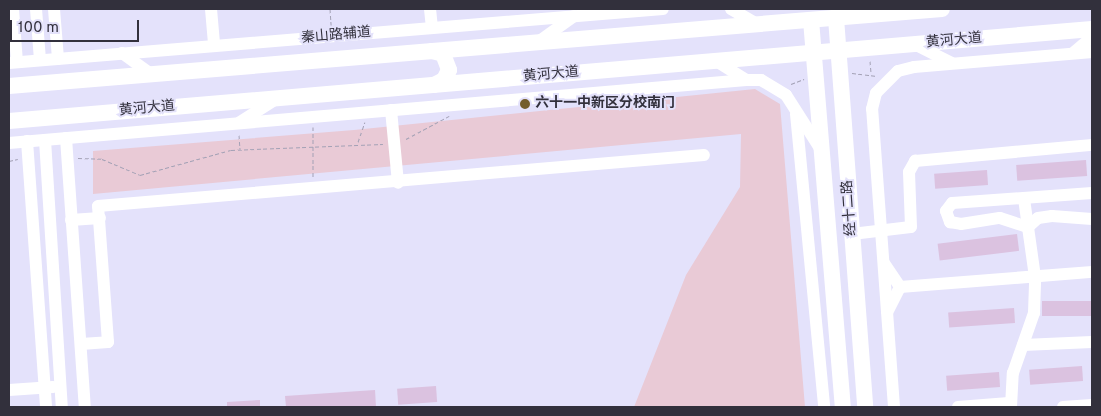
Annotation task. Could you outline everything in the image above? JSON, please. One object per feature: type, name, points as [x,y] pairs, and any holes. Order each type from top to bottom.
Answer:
[{"type":"main road","points":[[9,86],[757,24],[812,14],[942,9]]},
{"type":"main road","name":"经十二路","points":[[836,13],[865,407]]},
{"type":"main road","points":[[812,14],[843,407]]},
{"type":"main road","name":"黄河大道","points":[[9,120],[1092,29]]},
{"type":"main road","points":[[432,51],[443,54],[449,70],[444,80],[434,85]]},
{"type":"street","points":[[13,9],[13,62]]},
{"type":"street","points":[[36,9],[40,60]]},
{"type":"street","points":[[54,9],[58,59]]},
{"type":"street","points":[[211,9],[214,46]]},
{"type":"street","points":[[430,9],[432,28]]},
{"type":"street","name":"秦山路辅道","points":[[13,62],[432,28],[574,12],[663,9]]},
{"type":"street","points":[[731,9],[757,24]]},
{"type":"street","points":[[538,42],[574,12]]},
{"type":"street","points":[[1073,54],[1092,37]]},
{"type":"street","points":[[914,44],[954,64]]},
{"type":"street","points":[[894,407],[872,109],[876,93],[898,71],[954,64],[1092,52]]},
{"type":"street","points":[[122,54],[151,74]]},
{"type":"street","points":[[716,61],[746,80]]},
{"type":"street","points":[[9,143],[746,80],[774,86],[794,107],[822,151]]},
{"type":"street","points":[[238,123],[278,98]]},
{"type":"street","points":[[794,107],[824,407]]},
{"type":"street","points":[[391,110],[398,183]]},
{"type":"street","points":[[66,138],[85,407]]},
{"type":"street","points":[[45,140],[62,407]]},
{"type":"street","points":[[27,141],[46,407]]},
{"type":"street","points":[[852,234],[881,229],[911,227],[909,172],[915,161],[1092,145]]},
{"type":"street","points":[[81,344],[108,342],[98,206],[317,190],[704,156]]},
{"type":"street","points":[[1028,227],[1000,218],[961,224],[950,222],[946,214],[952,203],[1092,193]]},
{"type":"street","points":[[958,407],[1010,405],[1013,373],[1034,313],[1035,277],[1024,199]]},
{"type":"street","points":[[1028,227],[1038,218],[1052,216],[1092,219]]},
{"type":"street","points":[[34,244],[51,218]]},
{"type":"street","points":[[53,252],[72,226],[100,218]]},
{"type":"street","points":[[884,263],[900,287]]},
{"type":"street","points":[[900,287],[1092,272]]},
{"type":"street","points":[[887,312],[900,287]]},
{"type":"street","points":[[1023,345],[1092,342]]},
{"type":"street","points":[[9,390],[61,386]]},
{"type":"street","points":[[1063,407],[1092,404]]},
{"type":"path","points":[[330,9],[332,36]]},
{"type":"path","points":[[67,154],[102,158],[140,175],[240,149],[313,149],[358,143],[394,144],[439,125],[450,117],[449,105]]},
{"type":"path","points":[[358,143],[365,112]]},
{"type":"path","points":[[310,117],[313,149],[310,166],[317,190]]},
{"type":"path","points":[[238,123],[240,149]]},
{"type":"path","points":[[9,161],[28,156]]},
{"type":"shaded area","points":[[755,89],[780,104],[805,407],[634,407],[686,275],[740,187],[741,134],[93,194],[93,151],[354,130]]},
{"type":"building","points":[[1086,160],[1087,176],[1017,181],[1016,165]]},
{"type":"building","points":[[987,170],[988,185],[935,189],[934,174]]},
{"type":"building","points":[[1017,234],[1019,251],[940,261],[938,244]]},
{"type":"building","points":[[1042,301],[1092,301],[1092,316],[1042,316]]},
{"type":"building","points":[[1014,308],[1015,323],[949,328],[948,313]]},
{"type":"building","points":[[1082,366],[1083,381],[1030,385],[1029,370]]},
{"type":"building","points":[[999,372],[1000,387],[947,391],[946,376]]},
{"type":"building","points":[[436,386],[437,402],[398,405],[397,389]]},
{"type":"building","points":[[375,390],[376,407],[286,407],[285,396]]},
{"type":"building","points":[[260,400],[260,407],[227,407],[227,402]]},
{"type":"place","name":"六十一中新区分校南门","points":[[525,104]]}]
